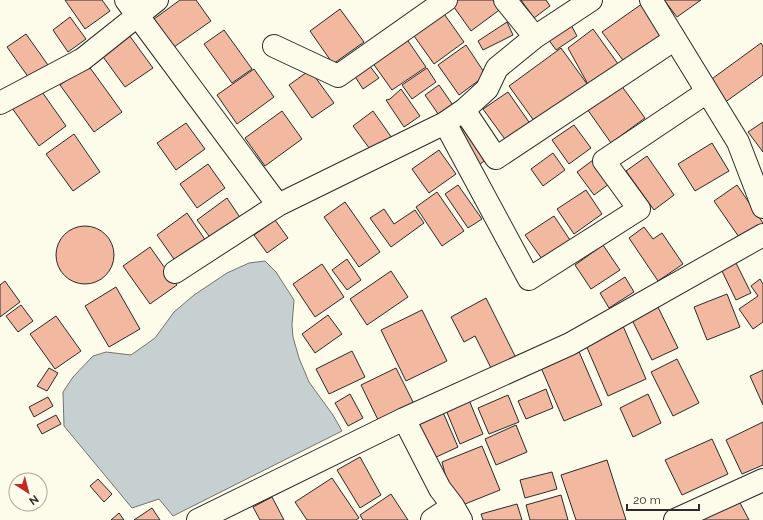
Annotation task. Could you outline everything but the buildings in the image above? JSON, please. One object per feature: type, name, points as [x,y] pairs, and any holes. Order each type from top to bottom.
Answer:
[{"type":"street","points":[[0,103],[83,59],[132,8],[157,0]]},
{"type":"street","points":[[274,46],[338,76],[446,0]]},
{"type":"street","points":[[505,0],[535,37]]},
{"type":"street","points":[[175,272],[278,205],[445,122],[464,110],[487,89],[497,68],[535,37],[591,0]]},
{"type":"street","points":[[651,0],[738,142],[763,207]]},
{"type":"street","points":[[132,8],[278,205]]},
{"type":"street","points":[[464,110],[496,158],[676,39]]},
{"type":"street","points":[[445,122],[529,279],[639,209],[604,161],[707,92]]},
{"type":"street","points":[[198,520],[404,419],[570,344],[763,235]]},
{"type":"street","points":[[404,419],[440,489],[457,513],[432,520]]},
{"type":"street","points":[[675,520],[763,480]]},
{"type":"shaded area","points":[[265,261],[276,272],[294,300],[292,325],[293,337],[299,358],[309,382],[333,415],[342,431],[173,516],[159,499],[132,508],[64,426],[63,392],[73,377],[93,356],[106,352],[131,355],[155,338],[174,312],[194,295],[227,273],[249,263]]}]
